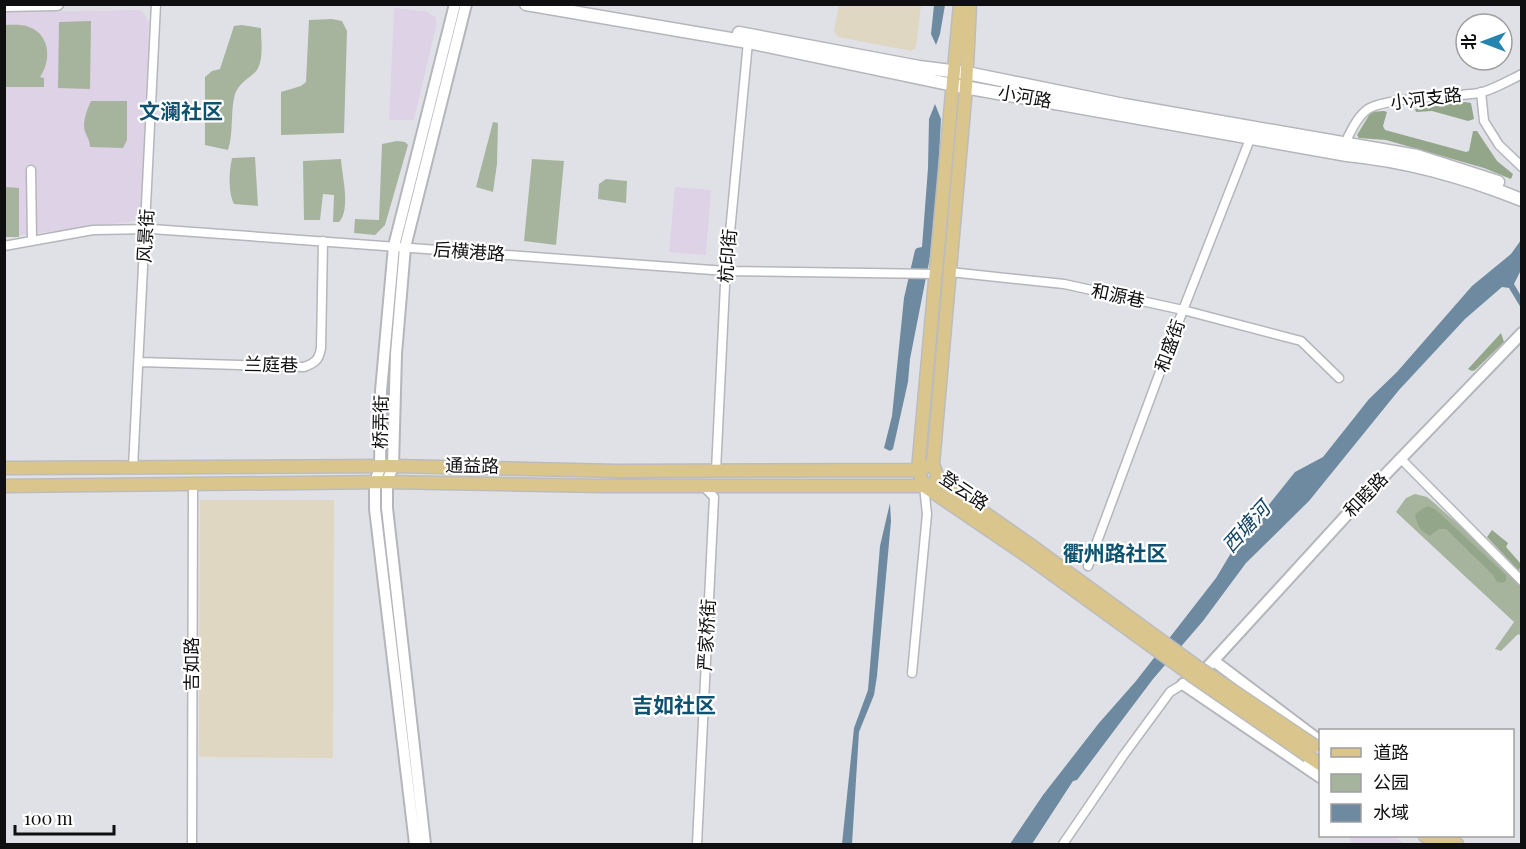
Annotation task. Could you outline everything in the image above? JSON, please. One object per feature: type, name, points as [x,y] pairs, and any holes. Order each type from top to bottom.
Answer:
[{"type":"main road","points":[[4,6],[57,4]]},
{"type":"main road","name":"小河路","points":[[526,4],[748,42],[952,85],[1253,133],[1345,143],[1442,168],[1521,192]]},
{"type":"main road","name":"小河路","points":[[567,4],[757,35],[919,67],[967,73],[1124,105],[1347,155],[1442,168],[1521,200]]},
{"type":"main road","name":"登云路","points":[[960,4],[930,274],[918,470],[924,486],[1030,551]]},
{"type":"main road","name":"登云路","points":[[970,4],[966,87],[933,464],[939,481],[1191,675],[1316,748]]},
{"type":"main road","name":"通益路","points":[[4,468],[386,467],[716,471],[918,470],[933,464]]},
{"type":"main road","name":"通益路","points":[[4,486],[381,482],[601,486],[924,486],[939,481]]},
{"type":"street","name":"风景街","points":[[133,468],[156,4]]},
{"type":"street","name":"桥弄街","points":[[415,844],[375,509],[386,467],[396,354],[400,247],[455,4]]},
{"type":"street","name":"桥弄街","points":[[400,247],[466,4]]},
{"type":"street","name":"杭印街","points":[[716,471],[726,271],[748,42]]},
{"type":"street","name":"小河支路","points":[[1345,143],[1362,114],[1370,108],[1387,103],[1481,92],[1521,74]]},
{"type":"street","points":[[1481,92],[1484,121],[1499,146],[1521,167]]},
{"type":"street","points":[[140,124],[151,124]]},
{"type":"street","name":"和盛街","points":[[1088,566],[1183,310],[1253,133]]},
{"type":"street","points":[[31,170],[32,241]]},
{"type":"street","name":"后横港路","points":[[4,246],[93,230],[146,230],[726,271],[930,274]]},
{"type":"street","name":"兰庭巷","points":[[140,362],[304,367],[314,363],[320,357],[321,348],[323,241]]},
{"type":"street","name":"和源巷","points":[[950,272],[1064,284],[1183,310],[1301,341],[1339,378]]},
{"type":"street","name":"和睦路","points":[[1183,684],[1195,681],[1354,507],[1521,333]]},
{"type":"street","points":[[1401,459],[1521,581]]},
{"type":"street","name":"桥弄街","points":[[381,482],[387,508],[425,844]]},
{"type":"street","name":"吉如路","points":[[192,844],[193,484]]},
{"type":"street","points":[[703,486],[714,497],[729,486]]},
{"type":"street","points":[[912,673],[927,514],[924,486]]},
{"type":"street","name":"严家桥街","points":[[696,844],[714,497]]},
{"type":"street","points":[[1214,661],[1316,748]]},
{"type":"street","points":[[1063,844],[1170,692],[1183,684],[1319,776]]},
{"type":"shaded area","points":[[839,4],[921,5],[916,48],[911,51],[838,37],[834,31]]},
{"type":"shaded area","points":[[394,8],[426,11],[435,17],[437,22],[414,120],[389,120]]},
{"type":"shaded area","points":[[142,11],[149,22],[141,212],[137,220],[5,237],[4,12]]},
{"type":"shaded area","points":[[675,187],[711,190],[706,255],[669,252]]},
{"type":"shaded area","points":[[200,500],[334,500],[333,758],[199,757]]},
{"type":"shaded area","points":[[1348,837],[1394,837],[1405,844],[1352,844]]},
{"type":"green space","points":[[309,20],[342,21],[347,31],[344,133],[281,135],[281,92],[301,86],[306,82]]},
{"type":"green space","points":[[91,21],[90,89],[58,88],[59,22]]},
{"type":"green space","points":[[5,25],[26,26],[42,36],[47,49],[46,64],[40,77],[44,78],[44,87],[5,87]]},
{"type":"green space","points":[[234,26],[261,28],[261,55],[257,70],[235,94],[228,150],[205,145],[205,77],[212,71],[220,69]]},
{"type":"green space","points":[[91,101],[127,101],[127,140],[123,148],[90,147],[84,126]]},
{"type":"green space","points":[[1471,103],[1474,119],[1468,121],[1432,111],[1416,112],[1415,109]]},
{"type":"green space","points":[[1371,112],[1387,112],[1383,126],[1385,130],[1466,152],[1469,151],[1473,131],[1477,131],[1497,161],[1513,174],[1511,179],[1484,168],[1386,140],[1359,138],[1357,135]]},
{"type":"green space","points":[[493,122],[498,123],[497,164],[493,192],[476,187]]},
{"type":"green space","points":[[397,141],[408,145],[385,225],[375,235],[354,233],[355,219],[379,220],[382,144]]},
{"type":"green space","points":[[255,157],[258,206],[234,204],[230,181],[232,158]]},
{"type":"green space","points":[[341,159],[345,192],[343,216],[339,222],[333,222],[334,195],[323,194],[320,220],[304,220],[303,161]]},
{"type":"green space","points":[[532,159],[564,161],[556,245],[524,241]]},
{"type":"green space","points":[[606,179],[627,181],[626,203],[598,199],[599,184]]},
{"type":"green space","points":[[5,187],[19,188],[19,237],[5,237]]},
{"type":"green space","points":[[1501,333],[1504,342],[1475,370],[1468,369]]},
{"type":"green space","points":[[1415,494],[1432,501],[1467,532],[1521,587],[1521,634],[1517,635],[1501,651],[1495,649],[1514,622],[1396,512],[1406,498]]},
{"type":"green space","points":[[1427,506],[1435,509],[1506,575],[1506,580],[1503,583],[1497,582],[1493,575],[1446,529],[1439,529],[1430,536],[1421,530],[1415,514]]},
{"type":"green space","points":[[1492,530],[1508,543],[1506,547],[1521,564],[1519,571],[1487,537]]},
{"type":"water","points":[[934,5],[945,5],[936,45],[931,34]]},
{"type":"water","points":[[935,104],[941,119],[930,257],[910,359],[908,382],[893,449],[890,451],[884,448],[892,416],[904,298],[915,250],[922,247],[929,119]]},
{"type":"water","points":[[1521,240],[1521,270],[1514,284],[1521,296],[1521,308],[1509,288],[1502,287],[1465,319],[1399,390],[1309,501],[1246,563],[1203,621],[1153,679],[1077,780],[1073,781],[1032,844],[1010,844],[1043,795],[1099,723],[1136,681],[1216,578],[1234,548],[1295,472],[1323,457],[1369,399],[1397,372],[1472,286],[1511,254]]},
{"type":"water","points":[[890,503],[891,521],[877,676],[874,695],[859,732],[852,844],[842,844],[854,728],[868,690],[880,546]]},
{"type":"district","name":"文澜社区","points":[[181,112]]},
{"type":"district","name":"衢州路社区","points":[[1115,554]]},
{"type":"district","name":"吉如社区","points":[[674,706]]},
{"type":"water label","name":"西塘河","points":[[1246,527]]}]
